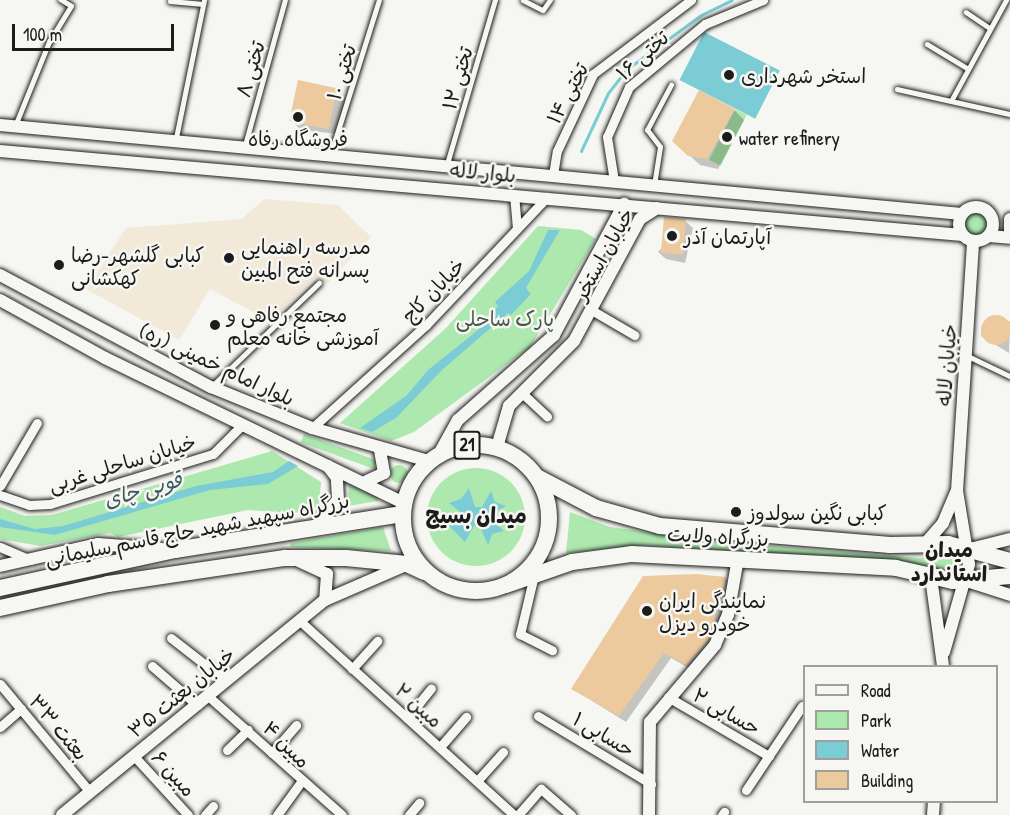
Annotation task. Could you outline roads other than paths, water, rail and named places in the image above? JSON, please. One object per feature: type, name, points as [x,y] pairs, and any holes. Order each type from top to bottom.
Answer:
[{"type":"highway","name":"21","points":[[403,508],[434,458],[471,444],[497,447],[520,458],[537,477],[548,506],[546,538],[531,566],[506,585],[464,591],[428,574]]},
{"type":"highway","name":"بزرگراه ولایت","points":[[537,477],[596,508],[660,526],[924,545]]},
{"type":"highway","name":"بزرگراه سپهبد شهید حاج قاسم سلیمانی","points":[[0,588],[175,550],[315,527],[403,508]]},
{"type":"highway","points":[[403,508],[408,545],[428,574]]},
{"type":"highway","points":[[282,532],[278,544],[288,558]]},
{"type":"highway","name":"21","points":[[924,545],[969,549],[1010,561]]},
{"type":"highway","name":"بزرگراه ولایت","points":[[506,585],[534,575],[614,556],[738,558],[896,568],[931,577]]},
{"type":"highway","name":"بزرگراه سپهبد شهید حاج قاسم سلیمانی","points":[[0,609],[108,584],[288,558],[407,564],[428,574]]},
{"type":"highway","name":"21","points":[[931,577],[966,581],[1010,576]]},
{"type":"street","name":"تختی ۱۴","points":[[552,175],[557,151],[593,74],[691,0]]},
{"type":"street","name":"تختی ۱۶","points":[[614,181],[607,137],[629,87],[705,24],[763,0]]},
{"type":"street","name":"بلوار لاله","points":[[0,125],[176,138],[944,213],[962,214],[978,207],[990,214]]},
{"type":"street","name":"بلوار لاله","points":[[0,151],[514,194],[942,233],[968,238]]},
{"type":"street","points":[[514,194],[517,228]]},
{"type":"street","name":"خیابان کاج","points":[[312,428],[426,325],[547,197]]},
{"type":"street","name":"خیابان استخر","points":[[434,458],[458,420],[554,335],[624,204]]},
{"type":"street","name":"خیابان استخر","points":[[497,447],[504,416],[566,352],[593,311],[633,232],[646,212],[670,209]]},
{"type":"street","points":[[942,233],[950,224],[944,213]]},
{"type":"street","name":"خیابان لاله","points":[[944,652],[966,581],[969,549],[957,490],[966,355],[968,238],[962,214]]},
{"type":"street","points":[[968,238],[1010,237],[1010,217],[990,214],[989,236]]},
{"type":"street","points":[[614,224],[627,220],[633,232]]},
{"type":"street","name":"بلوار امام خمینی (ره)","points":[[0,275],[211,387],[312,428],[380,450],[434,458]]},
{"type":"street","points":[[0,300],[243,424],[367,481],[403,508]]},
{"type":"street","points":[[593,311],[634,335]]},
{"type":"street","points":[[523,394],[547,416]]},
{"type":"street","points":[[0,486],[37,423]]},
{"type":"street","name":"خیابان ساحلی غربی","points":[[0,495],[29,506],[50,504],[213,454],[243,424]]},
{"type":"street","points":[[367,481],[384,472],[380,450]]},
{"type":"street","points":[[315,527],[333,513],[338,500],[337,478],[326,463]]},
{"type":"street","name":"خیابان لاله","points":[[924,545],[943,523],[957,490]]},
{"type":"street","name":"21","points":[[969,549],[1010,539]]},
{"type":"street","points":[[0,566],[98,544],[175,550]]},
{"type":"street","points":[[0,547],[30,560]]},
{"type":"street","points":[[288,558],[327,574],[326,600]]},
{"type":"street","points":[[649,815],[651,783],[646,736],[668,697],[705,658],[722,630],[738,558]]},
{"type":"street","name":"خیابان بعثت ۳۵","points":[[62,815],[326,600],[407,564]]},
{"type":"street","points":[[534,575],[520,634],[552,650]]},
{"type":"street","points":[[931,577],[944,652],[943,665]]},
{"type":"street","name":"21","points":[[966,581],[1010,595]]},
{"type":"street","name":"مبین ۲","points":[[300,621],[516,815]]},
{"type":"street","points":[[171,638],[226,681]]},
{"type":"street","points":[[352,669],[377,641]]},
{"type":"street","points":[[152,666],[196,705]]},
{"type":"street","name":"بعثت ۳۳","points":[[0,684],[90,792]]},
{"type":"street","points":[[407,718],[431,688]]},
{"type":"street","name":"مبین ۴","points":[[208,696],[248,730],[300,783],[341,815]]},
{"type":"street","name":"حسابی ۲","points":[[668,697],[769,756]]},
{"type":"street","points":[[746,790],[802,706]]},
{"type":"street","points":[[0,727],[21,709]]},
{"type":"street","name":"حسابی ۱","points":[[538,716],[651,783]]},
{"type":"street","points":[[440,747],[466,717]]},
{"type":"street","points":[[272,753],[296,725]]},
{"type":"street","points":[[227,750],[248,730]]},
{"type":"street","points":[[477,781],[503,752]]},
{"type":"street","name":"مبین ۶","points":[[134,756],[188,815]]},
{"type":"street","points":[[277,815],[300,783]]},
{"type":"street","points":[[516,815],[541,789],[571,815]]},
{"type":"street","points":[[410,815],[419,803]]},
{"type":"street","points":[[205,815],[213,806]]},
{"type":"lane","points":[[61,0],[71,6]]},
{"type":"lane","points":[[14,126],[48,42],[74,0]]},
{"type":"lane","name":"تختی ۸","points":[[245,145],[285,0]]},
{"type":"lane","name":"تختی ۱۰","points":[[331,153],[379,0]]},
{"type":"lane","name":"تختی ۱۲","points":[[447,165],[495,0]]},
{"type":"lane","points":[[523,0],[543,10],[550,0]]},
{"type":"lane","points":[[951,101],[1006,0]]},
{"type":"lane","points":[[170,1],[204,2],[176,138]]},
{"type":"lane","points":[[966,12],[990,28]]},
{"type":"lane","points":[[927,44],[967,68]]},
{"type":"lane","points":[[654,185],[660,147],[647,130],[671,85]]},
{"type":"lane","points":[[897,90],[1010,114]]},
{"type":"lane","points":[[211,387],[319,284]]},
{"type":"lane","points":[[966,355],[1010,376]]},
{"type":"water","name":"استخر شهرداری","points":[[704,32],[780,71],[755,119],[679,80]]},
{"type":"water","points":[[548,230],[560,230],[526,288],[531,294],[511,315],[508,313],[442,370],[396,418],[372,432],[360,428],[406,396],[428,370],[478,330],[498,306],[495,302],[529,271]]},
{"type":"water","name":"قوبی چای","points":[[289,461],[298,466],[268,484],[210,490],[55,535],[0,527],[0,519],[35,529],[63,526],[196,486],[273,472]]},
{"type":"water","points":[[469,488],[475,507],[482,507],[491,491],[495,502],[506,506],[487,516],[504,531],[492,534],[488,545],[480,527],[474,526],[465,542],[449,526],[468,518],[449,503],[461,499]]},
{"type":"waterway","name":"قوبی چای","points":[[581,151],[608,93],[627,69],[701,15],[732,0]]},
{"type":"place","name":"استخر شهرداری","points":[[729,75]]},
{"type":"place","name":"فروشگاه رفاه","points":[[298,117]]},
{"type":"place","name":"water refinery","points":[[727,137]]},
{"type":"place","name":"آپارتمان آذر","points":[[672,236]]},
{"type":"place","name":"مدرسه راهنمایی پسرانه فتح المبین","points":[[229,258]]},
{"type":"place","name":"کبابی گلشهر-رضا کهکشانی","points":[[59,265]]},
{"type":"place","name":"مجتمع رفاهی و آموزشی خانه معلم","points":[[215,325]]},
{"type":"place","name":"کبابی نگین سولدوز","points":[[736,512]]},
{"type":"place","name":"نمایندگی ایران خودرو دیزل","points":[[647,611]]},
{"type":"district","name":"میدان بسیج","points":[[476,516]]},
{"type":"district","name":"میدان استاندارد","points":[[949,562]]},
{"type":"park label","name":"پارک ساحلی","points":[[505,318]]}]
